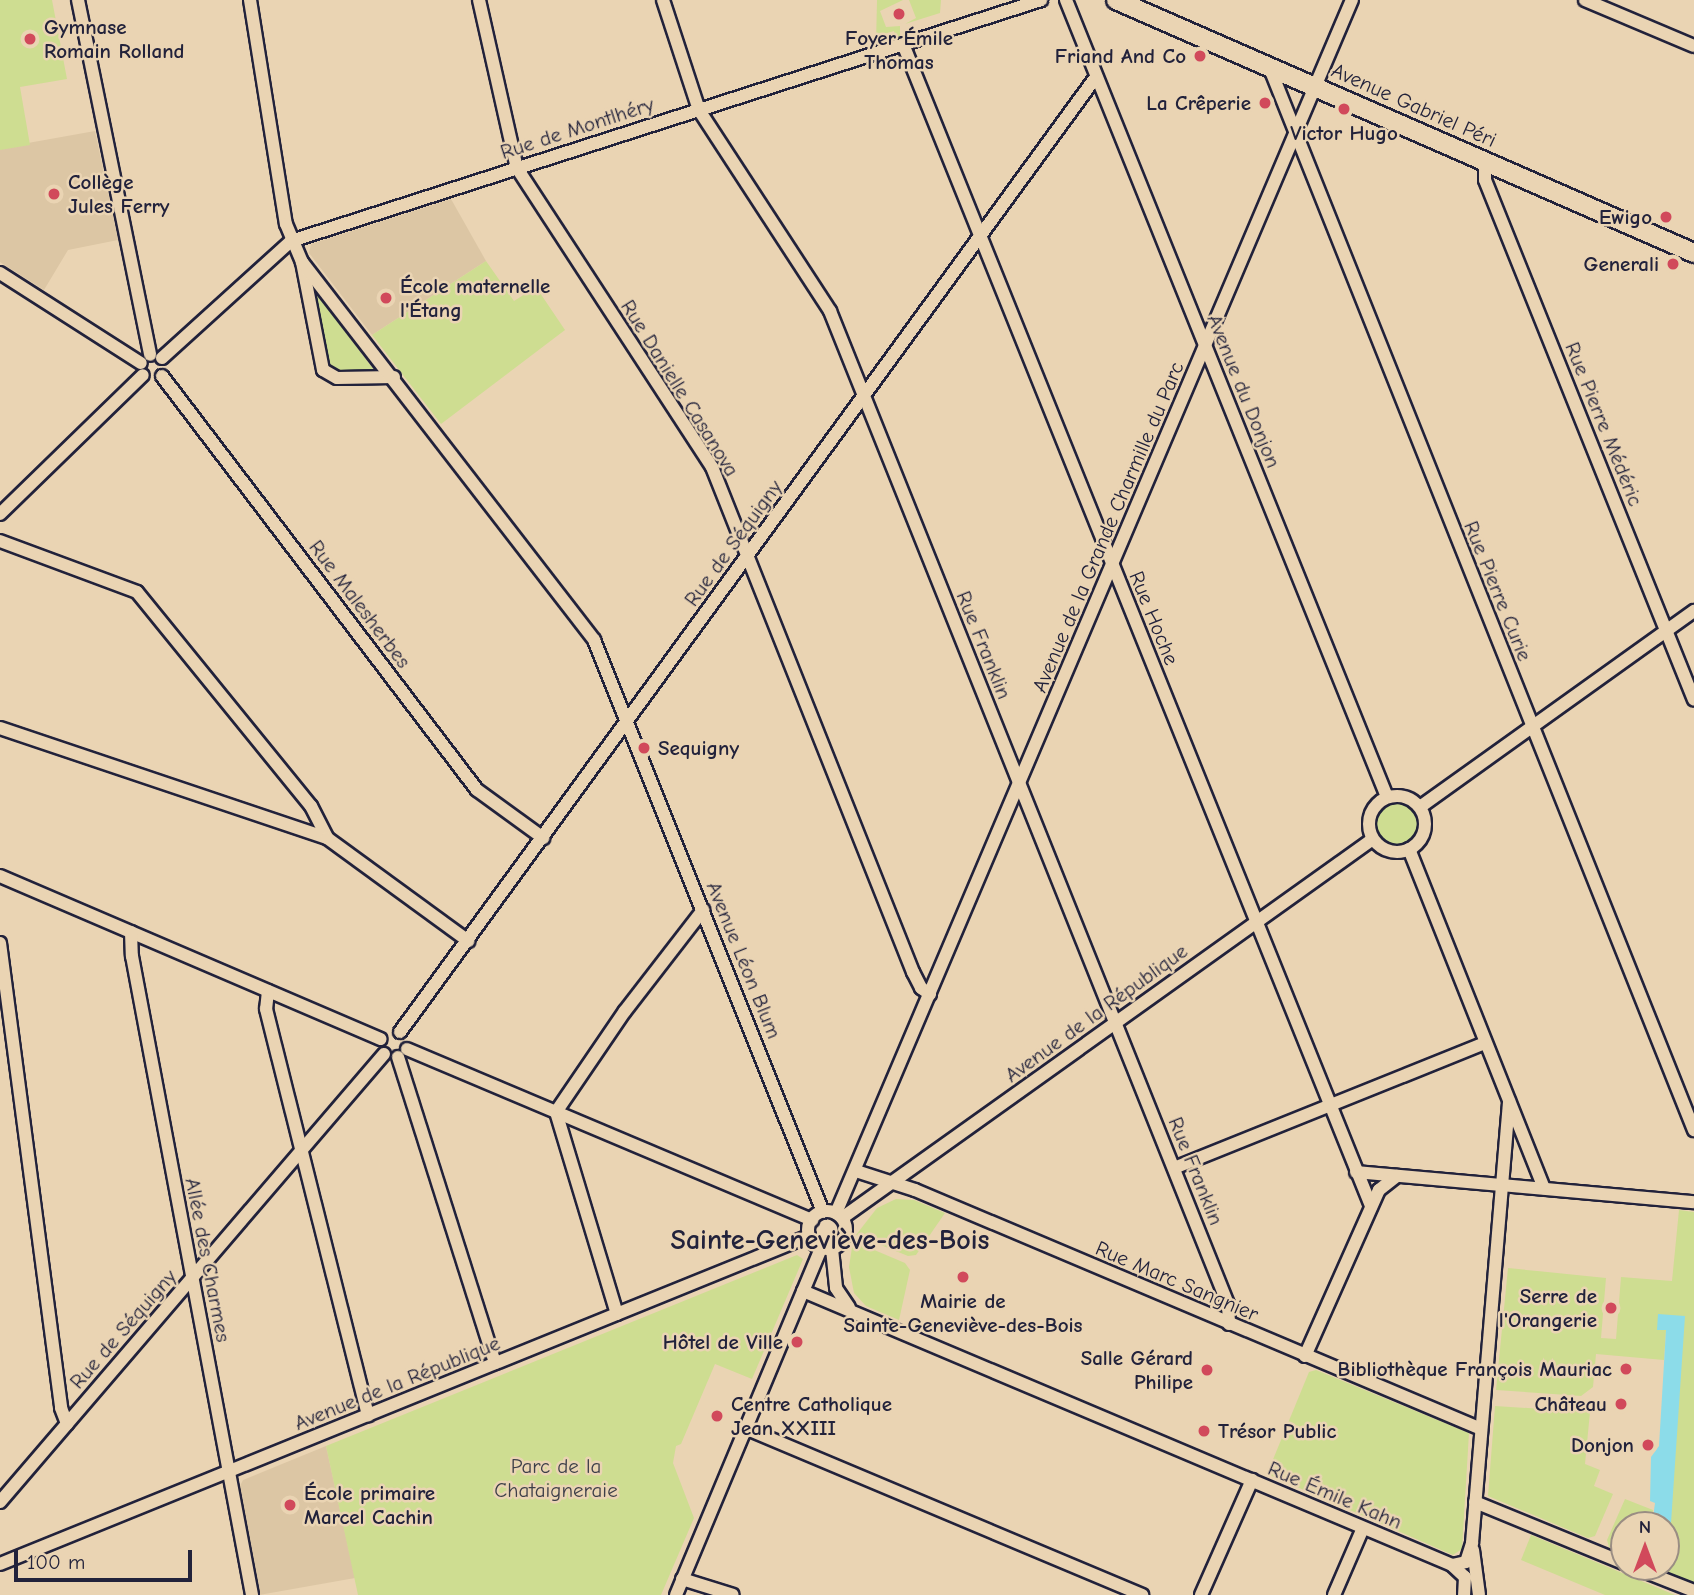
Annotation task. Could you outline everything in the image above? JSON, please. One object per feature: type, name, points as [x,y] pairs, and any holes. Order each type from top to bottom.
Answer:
[{"type":"street","points":[[0,273],[149,363],[166,367],[162,376],[152,380],[149,363],[78,0]]},
{"type":"street","points":[[250,0],[291,241],[302,262],[323,370],[337,379],[394,377]]},
{"type":"street","name":"Rue Danielle Casanova","points":[[479,0],[517,168],[712,467],[913,972],[921,988],[930,993]]},
{"type":"street","name":"Rue Franklin","points":[[663,0],[699,110],[824,300],[1228,1304],[1229,1324]]},
{"type":"street","name":"Rue de Montlhéry","points":[[0,514],[149,363],[291,241],[1041,0]]},
{"type":"street","name":"Avenue du Donjon","points":[[1066,0],[1387,797]]},
{"type":"street","name":"Avenue Gabriel Péri","points":[[1116,0],[1694,253]]},
{"type":"street","name":"Avenue de la Grande Charmille du Parc","points":[[826,1248],[845,1236],[833,1214],[856,1171],[1352,0]]},
{"type":"street","points":[[1585,0],[1694,46]]},
{"type":"street","name":"Rue Hoche","points":[[903,44],[1371,1206]]},
{"type":"street","name":"Rue Pierre Curie","points":[[1269,66],[1694,1129]]},
{"type":"street","name":"Rue de Séquigny","points":[[400,1032],[628,723],[1096,77]]},
{"type":"street","name":"Rue Pierre Médéric","points":[[1485,162],[1485,180],[1694,699]]},
{"type":"street","name":"Avenue Léon Blum","points":[[302,262],[585,626],[833,1214]]},
{"type":"street","name":"Rue Malesherbes","points":[[162,376],[477,790],[543,838]]},
{"type":"street","points":[[0,541],[137,592],[311,806],[327,838]]},
{"type":"street","points":[[1420,807],[1694,611]]},
{"type":"street","points":[[0,727],[327,838],[468,941]]},
{"type":"street","points":[[1406,796],[1420,807],[1424,831],[1409,849],[1393,852],[1373,839],[1370,814],[1387,797],[1406,796]]},
{"type":"street","name":"Avenue de la République","points":[[811,1220],[833,1214],[892,1183],[1373,839]]},
{"type":"street","points":[[1409,849],[1544,1188]]},
{"type":"street","points":[[0,876],[381,1039]]},
{"type":"street","points":[[556,1112],[625,1011],[703,910]]},
{"type":"street","name":"Allée des Charmes","points":[[131,932],[132,956],[252,1595]]},
{"type":"street","points":[[0,943],[61,1408],[67,1424]]},
{"type":"street","points":[[268,990],[265,1009],[368,1415]]},
{"type":"street","points":[[381,1039],[387,1032],[400,1032],[402,1053],[495,1363]]},
{"type":"street","points":[[381,1039],[384,1054],[402,1053],[556,1112],[811,1220],[809,1236],[826,1248],[836,1288],[855,1313]]},
{"type":"street","points":[[1174,1168],[1485,1043]]},
{"type":"street","name":"Rue de Séquigny","points":[[0,1502],[384,1054]]},
{"type":"street","points":[[1479,1595],[1472,1543],[1509,1102]]},
{"type":"street","points":[[556,1112],[617,1314]]},
{"type":"street","name":"Rue Marc Sangnier","points":[[856,1171],[892,1183],[1481,1429]]},
{"type":"street","points":[[1356,1172],[1694,1202]]},
{"type":"street","points":[[1305,1356],[1371,1206],[1383,1184],[1397,1176]]},
{"type":"street","name":"Avenue de la République","points":[[0,1564],[809,1236]]},
{"type":"street","points":[[676,1595],[803,1291],[826,1248]]},
{"type":"street","name":"Rue Émile Kahn","points":[[803,1291],[1452,1565]]},
{"type":"street","points":[[746,1428],[1142,1595]]},
{"type":"street","points":[[1201,1595],[1252,1480]]},
{"type":"street","points":[[1475,1502],[1610,1557]]},
{"type":"street","points":[[1334,1595],[1363,1528]]},
{"type":"street","points":[[1452,1565],[1466,1562],[1472,1543]]},
{"type":"street","points":[[1452,1565],[1465,1577],[1464,1595]]},
{"type":"street","points":[[682,1579],[733,1595]]},
{"type":"street","points":[[1669,1581],[1694,1591]]},
{"type":"shaded area","name":"Collège Jules Ferry","points":[[95,131],[118,240],[68,250],[44,290],[0,262],[0,148]]},
{"type":"shaded area","name":"École maternelle l'Étang","points":[[451,199],[486,261],[372,335],[309,253],[311,244]]},
{"type":"shaded area","name":"École primaire Marcel Cachin","points":[[326,1446],[355,1578],[259,1595],[239,1488],[243,1480]]},
{"type":"green space","name":"Gymnase Romain Rolland","points":[[0,0],[52,0],[67,79],[20,87],[30,145],[0,150]]},
{"type":"green space","points":[[877,0],[903,0],[880,11],[886,27],[900,26],[900,36],[895,37],[894,31],[881,35],[876,45]]},
{"type":"green space","points":[[909,0],[941,0],[940,13],[905,24],[916,18]]},
{"type":"green space","points":[[486,261],[514,301],[536,287],[565,330],[441,424],[372,335]]},
{"type":"green space","points":[[315,292],[374,370],[336,370],[330,365]]},
{"type":"green space","points":[[1398,801],[1413,808],[1420,823],[1413,838],[1398,845],[1383,838],[1376,823],[1383,808]]},
{"type":"green space","points":[[896,1199],[914,1200],[945,1213],[916,1255],[908,1256],[856,1235],[877,1208]]},
{"type":"green space","points":[[1679,1210],[1694,1212],[1694,1583],[1680,1577],[1680,1511],[1671,1511],[1666,1330],[1664,1360],[1596,1354],[1593,1387],[1581,1396],[1496,1390],[1508,1268],[1606,1278],[1601,1338],[1616,1339],[1621,1277],[1672,1281]]},
{"type":"green space","points":[[853,1241],[905,1263],[910,1270],[899,1320],[866,1306],[854,1293],[849,1267]]},
{"type":"green space","name":"Parc de la Chataigneraie","points":[[797,1255],[803,1259],[752,1379],[715,1364],[681,1444],[676,1446],[673,1463],[694,1518],[661,1595],[358,1595],[326,1446]]},
{"type":"green space","points":[[1316,1370],[1469,1433],[1462,1549],[1453,1555],[1267,1474],[1309,1372]]},
{"type":"green space","points":[[1495,1406],[1590,1412],[1585,1464],[1600,1470],[1594,1486],[1613,1494],[1595,1536],[1588,1538],[1488,1496]]},
{"type":"green space","points":[[1625,1499],[1653,1510],[1653,1511],[1620,1511]]},
{"type":"green space","points":[[1531,1535],[1610,1568],[1610,1581],[1641,1581],[1675,1595],[1605,1595],[1521,1560]]},
{"type":"water","points":[[1658,1314],[1685,1316],[1672,1511],[1654,1511],[1655,1503],[1650,1501],[1651,1457],[1659,1446],[1666,1330],[1657,1330]]},
{"type":"place","name":"Foyer Émile Thomas","points":[[899,14]]},
{"type":"place","name":"Gymnase Romain Rolland","points":[[30,39]]},
{"type":"place","name":"Friand And Co","points":[[1200,56]]},
{"type":"place","name":"La Crêperie","points":[[1265,103]]},
{"type":"place","name":"Victor Hugo","points":[[1344,109]]},
{"type":"place","name":"Collège Jules Ferry","points":[[54,194]]},
{"type":"place","name":"Ewigo","points":[[1666,217]]},
{"type":"place","name":"Generali","points":[[1673,264]]},
{"type":"place","name":"École maternelle l'Étang","points":[[386,298]]},
{"type":"place","name":"Sequigny","points":[[644,748]]},
{"type":"place","name":"Mairie de Sainte-Geneviève-des-Bois","points":[[963,1277]]},
{"type":"place","name":"Serre de l'Orangerie","points":[[1611,1308]]},
{"type":"place","name":"Hôtel de Ville","points":[[797,1342]]},
{"type":"place","name":"Bibliothèque François Mauriac","points":[[1626,1369]]},
{"type":"place","name":"Salle Gérard Philipe","points":[[1207,1370]]},
{"type":"place","name":"Château","points":[[1621,1404]]},
{"type":"place","name":"Centre Catholique Jean XXIII","points":[[717,1416]]},
{"type":"place","name":"Trésor Public","points":[[1204,1431]]},
{"type":"place","name":"Donjon","points":[[1648,1445]]},
{"type":"place","name":"École primaire Marcel Cachin","points":[[290,1505]]},
{"type":"district","name":"Sainte-Geneviève-des-Bois","points":[[830,1240]]}]
